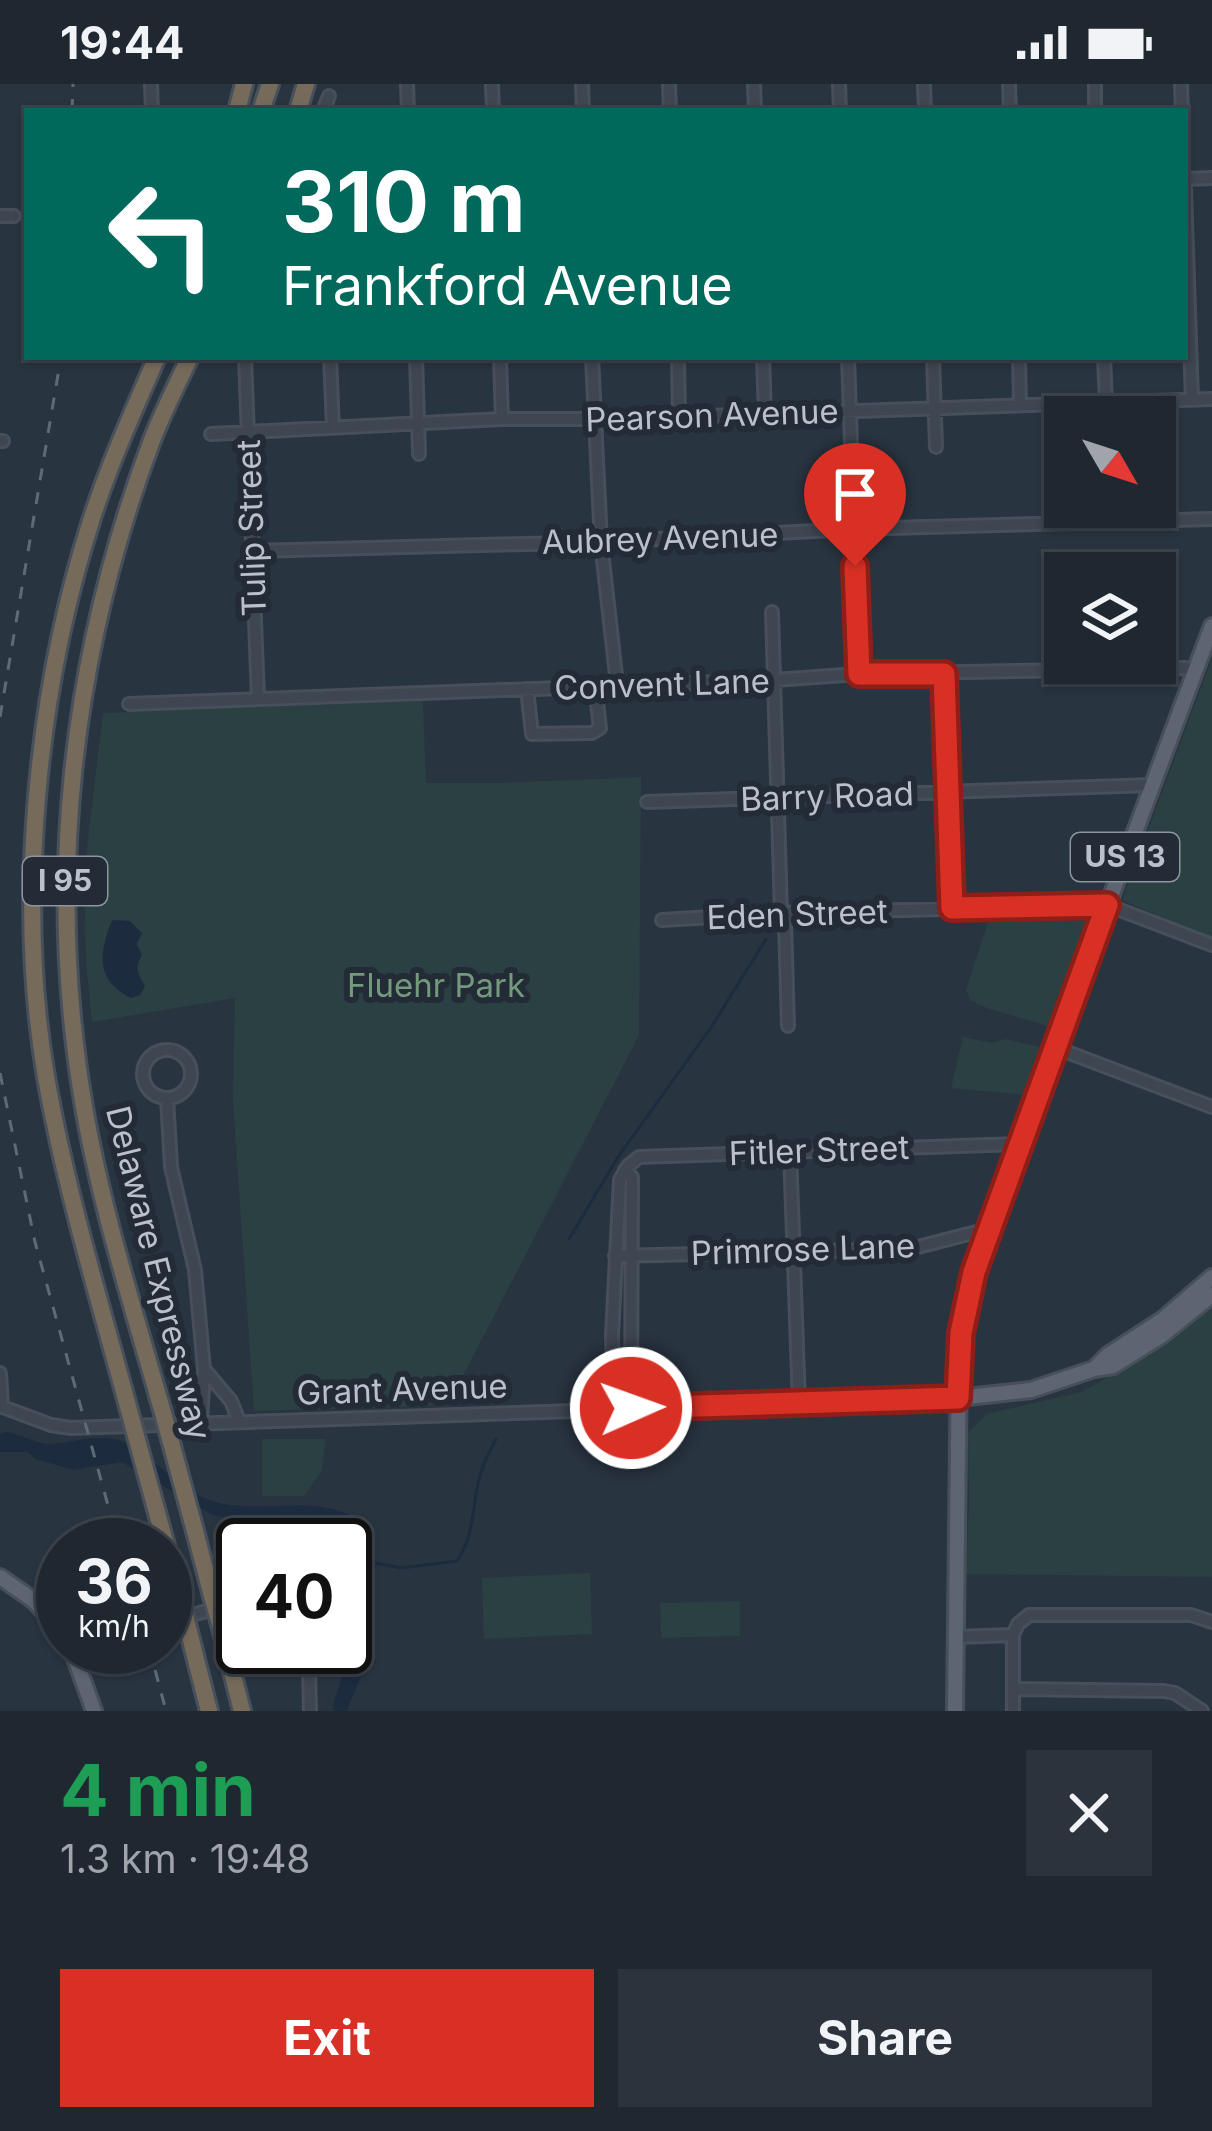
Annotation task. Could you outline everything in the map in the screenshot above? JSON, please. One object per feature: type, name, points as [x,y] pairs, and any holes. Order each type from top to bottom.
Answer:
[{"type":"highway","name":"Delaware Expressway","points":[[156,360],[91,520],[67,610],[47,712],[34,942],[45,1073],[67,1180],[208,1711]]},
{"type":"highway","name":"Delaware Expressway","points":[[189,360],[153,436],[120,532],[93,639],[72,766],[64,883],[73,1028],[100,1185],[242,1711]]},
{"type":"main road","name":"US 13","points":[[955,1711],[958,1398],[963,1317],[971,1281],[1212,626]]},
{"type":"main road","name":"Grant Avenue","points":[[1094,1369],[1212,1277]]},
{"type":"main road","name":"Grant Avenue","points":[[958,1398],[1030,1390],[1113,1366],[1212,1295]]},
{"type":"main road","points":[[0,1577],[36,1604]]},
{"type":"main road","points":[[81,1674],[94,1711]]},
{"type":"street","points":[[324,108],[329,96]]},
{"type":"street","points":[[0,216],[14,216]]},
{"type":"street","points":[[1188,279],[1192,400]]},
{"type":"street","name":"Tulip Street","points":[[245,360],[258,699]]},
{"type":"street","points":[[330,360],[333,428]]},
{"type":"street","points":[[416,360],[419,454]]},
{"type":"street","points":[[500,360],[502,419]]},
{"type":"street","points":[[592,360],[601,542],[616,684]]},
{"type":"street","points":[[677,360],[679,417]]},
{"type":"street","points":[[763,360],[765,414]]},
{"type":"street","points":[[848,360],[859,674]]},
{"type":"street","points":[[933,360],[936,447]]},
{"type":"street","points":[[1018,360],[1020,405]]},
{"type":"street","points":[[1104,360],[1106,396]]},
{"type":"street","name":"Pearson Avenue","points":[[1176,400],[1212,399]]},
{"type":"street","name":"Pearson Avenue","points":[[211,434],[502,419],[1044,404]]},
{"type":"street","name":"Aubrey Avenue","points":[[252,551],[1212,519]]},
{"type":"street","points":[[772,612],[788,1026]]},
{"type":"street","name":"Convent Lane","points":[[129,704],[859,674],[1195,670]]},
{"type":"street","points":[[944,674],[952,908]]},
{"type":"street","points":[[527,689],[532,734],[592,734],[600,728],[595,686]]},
{"type":"street","name":"Barry Road","points":[[646,802],[1152,785]]},
{"type":"street","name":"Eden Street","points":[[662,920],[1107,905],[1212,945]]},
{"type":"street","points":[[1054,1047],[1212,1107]]},
{"type":"street","points":[[166,1050],[184,1058],[190,1076],[185,1089],[167,1098],[149,1090],[143,1077],[148,1059],[166,1050]]},
{"type":"street","points":[[167,1098],[171,1167],[195,1270],[204,1369],[201,1422]]},
{"type":"street","name":"Fitler Street","points":[[625,1170],[646,1156],[1018,1144]]},
{"type":"street","points":[[790,1151],[799,1403]]},
{"type":"street","points":[[614,1408],[615,1256],[620,1180],[625,1170],[632,1177],[631,1408]]},
{"type":"street","name":"Primrose Lane","points":[[615,1256],[913,1248],[988,1229]]},
{"type":"street","points":[[204,1369],[231,1401],[238,1421]]},
{"type":"street","points":[[0,1373],[1,1407]]},
{"type":"street","name":"Grant Avenue","points":[[1,1407],[64,1428],[958,1398]]},
{"type":"street","points":[[1012,1711],[1013,1635],[1025,1617],[1038,1613],[1191,1615],[1212,1622]]},
{"type":"street","points":[[956,1636],[1013,1635]]},
{"type":"street","points":[[309,1674],[310,1711]]},
{"type":"street","points":[[1013,1689],[1165,1691],[1202,1711]]},
{"type":"green space","points":[[1212,658],[1212,940],[1122,900]]},
{"type":"green space","name":"Fluehr Park","points":[[423,701],[426,783],[641,777],[639,1035],[448,1405],[254,1411],[233,1101],[235,998],[92,1022],[84,873],[103,713]]},
{"type":"green space","points":[[1090,917],[1051,1027],[970,1000],[966,990],[988,922]]},
{"type":"green space","points":[[963,1037],[992,1043],[1006,1039],[1043,1048],[1025,1095],[951,1088]]},
{"type":"green space","points":[[1212,1308],[1212,1577],[966,1574],[968,1433],[987,1414],[1081,1392],[1154,1352]]},
{"type":"green space","points":[[262,1439],[326,1439],[321,1472],[304,1496],[262,1496]]},
{"type":"green space","points":[[590,1573],[592,1634],[484,1639],[482,1578]]},
{"type":"green space","points":[[740,1601],[740,1636],[661,1638],[660,1603]]},
{"type":"water","points":[[112,920],[130,921],[142,933],[137,944],[142,955],[138,967],[145,986],[131,998],[111,983],[103,965]]},
{"type":"water","points":[[0,1434],[50,1444],[115,1439],[191,1491],[216,1502],[328,1508],[354,1518],[213,1515],[122,1462],[73,1470],[27,1452],[0,1452]]},
{"type":"water","points":[[343,1674],[361,1674],[347,1711],[333,1711]]},
{"type":"waterway","points":[[569,1239],[618,1157],[712,1026],[766,939]]},
{"type":"waterway","points":[[372,1562],[401,1568],[457,1561],[470,1530],[481,1470],[496,1439]]},
{"type":"railway","points":[[72,108],[73,84]]},
{"type":"railway","points":[[0,717],[60,360]]},
{"type":"railway","points":[[0,1073],[35,1242],[112,1518]]},
{"type":"railway","points":[[156,1674],[166,1711]]},
{"type":"route","points":[[631,1408],[958,1398],[961,1333],[974,1272],[1107,905],[952,908],[944,674],[859,674],[855,566]]}]
